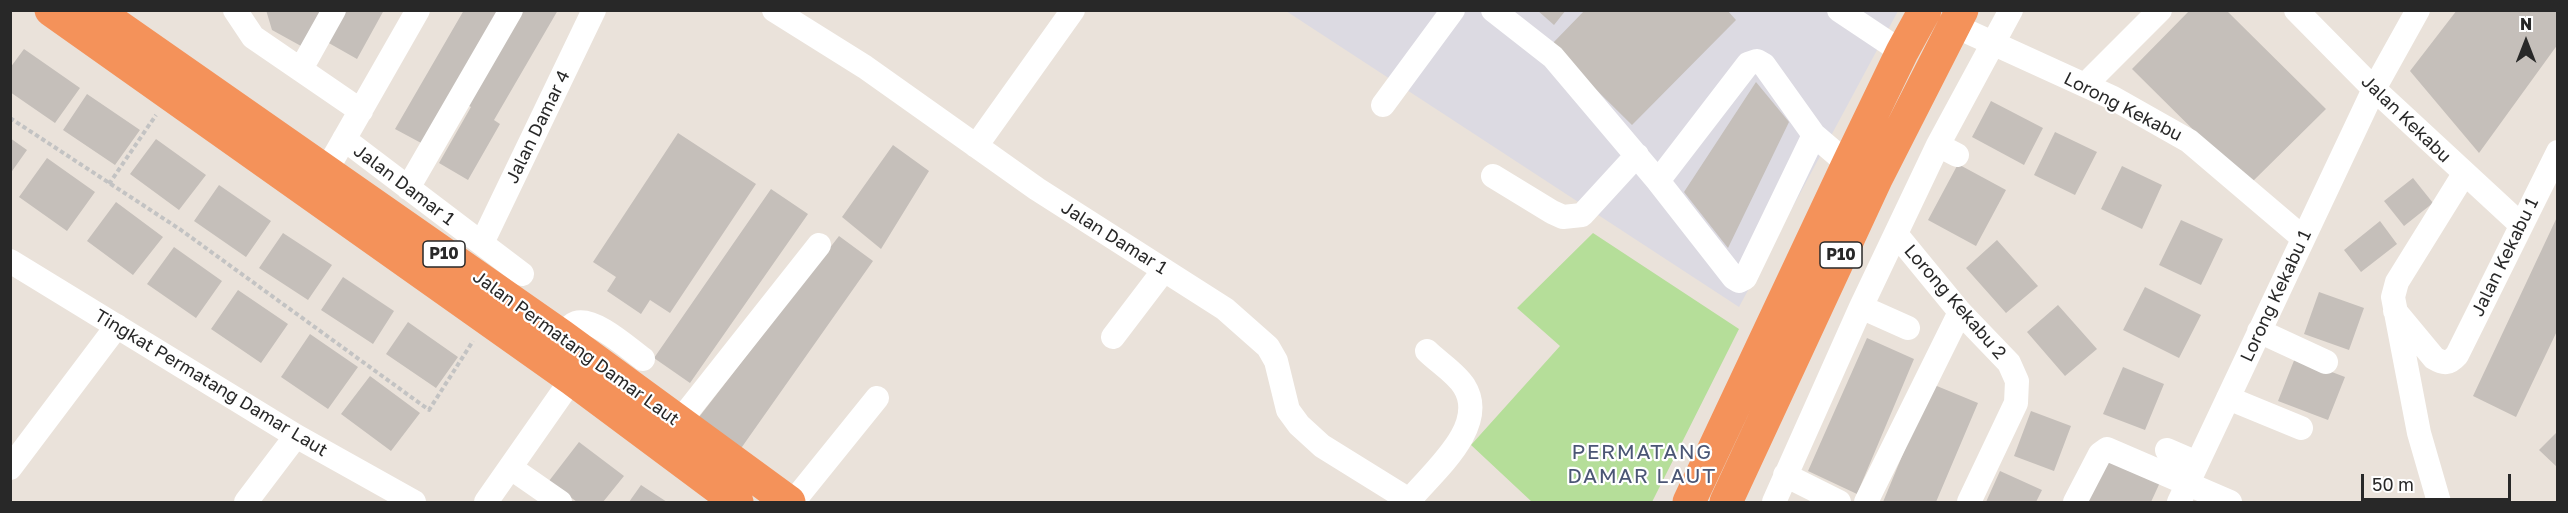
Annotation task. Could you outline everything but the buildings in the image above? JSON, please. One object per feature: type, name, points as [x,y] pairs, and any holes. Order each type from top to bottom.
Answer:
[{"type":"highway","name":"Jalan Permatang Damar Laut","points":[[51,10],[572,379],[737,502]]},
{"type":"highway","name":"Jalan Permatang Damar Laut","points":[[95,10],[562,336],[789,502]]},
{"type":"highway","name":"P10","points":[[1689,502],[1848,164],[1925,10]]},
{"type":"highway","name":"P10","points":[[1726,502],[1876,179],[1958,18]]},
{"type":"street","points":[[301,69],[334,10]]},
{"type":"street","points":[[326,171],[418,10]]},
{"type":"street","points":[[408,188],[511,10]]},
{"type":"street","name":"Jalan Damar 4","points":[[482,243],[594,10]]},
{"type":"street","name":"Jalan Damar 1","points":[[774,10],[865,67],[1037,189],[1225,309],[1268,346],[1276,361],[1288,410],[1299,425],[1322,446],[1409,501]]},
{"type":"street","points":[[976,146],[1073,10]]},
{"type":"street","points":[[1383,105],[1453,10]]},
{"type":"street","points":[[1493,10],[1553,57],[1659,181],[1734,278],[1739,281],[1745,278],[1814,135]]},
{"type":"street","points":[[1839,10],[1902,52]]},
{"type":"street","points":[[1774,502],[1896,234],[1947,150],[1993,45],[2011,10]]},
{"type":"street","points":[[2085,85],[2160,10]]},
{"type":"street","name":"Jalan Kekabu","points":[[2296,10],[2464,174],[2520,224]]},
{"type":"street","name":"Lorong Kekabu 1","points":[[2188,483],[2374,88],[2418,10]]},
{"type":"street","points":[[237,11],[245,28],[253,37],[361,111]]},
{"type":"street","name":"Lorong Kekabu","points":[[1958,18],[1993,45],[2113,98],[2189,141],[2303,237]]},
{"type":"street","points":[[1659,181],[1748,64],[1758,61],[1764,65],[1814,135],[1848,164]]},
{"type":"street","name":"Jalan Damar 1","points":[[344,139],[522,273]]},
{"type":"street","name":"Jalan Kekabu 1","points":[[2393,308],[2434,358],[2442,363],[2451,362],[2457,355],[2520,224],[2558,152]]},
{"type":"street","points":[[1493,176],[1563,217],[1582,215],[1637,155]]},
{"type":"street","points":[[2439,502],[2419,433],[2393,308],[2394,289],[2464,174]]},
{"type":"street","name":"Lorong Kekabu 2","points":[[1896,234],[1960,312],[2009,363],[2017,381],[2016,403],[1969,502]]},
{"type":"street","points":[[679,422],[819,245]]},
{"type":"street","name":"Tingkat Permatang Damar Laut","points":[[10,261],[296,436],[414,502]]},
{"type":"street","points":[[1113,337],[1164,270]]},
{"type":"street","points":[[1862,307],[1908,328]]},
{"type":"street","points":[[1866,502],[1960,312]]},
{"type":"street","points":[[562,336],[572,325],[578,322],[589,322],[643,359]]},
{"type":"street","points":[[10,468],[117,326]]},
{"type":"street","points":[[2259,331],[2326,362]]},
{"type":"street","points":[[1409,501],[1429,480],[1468,426],[1472,412],[1464,386],[1427,351]]},
{"type":"street","points":[[486,502],[572,379]]},
{"type":"street","points":[[794,502],[877,398]]},
{"type":"street","points":[[2228,398],[2301,428]]},
{"type":"street","points":[[246,502],[296,436]]},
{"type":"street","points":[[2075,502],[2100,453],[2107,448],[2230,502]]},
{"type":"street","points":[[2167,450],[2188,483]]},
{"type":"street","points":[[511,468],[560,502]]},
{"type":"street","points":[[1785,475],[1839,502]]},
{"type":"path","points":[[109,184],[171,94]]},
{"type":"path","points":[[10,118],[181,230],[429,410],[488,319]]},
{"type":"shaded area","points":[[1286,11],[1898,11],[1739,307]]},
{"type":"green space","points":[[1593,233],[1739,329],[1652,502],[1532,502],[1471,445],[1560,346],[1517,308]]},
{"type":"district","name":"PERMATANG DAMAR LAUT","points":[[1642,464]]}]
